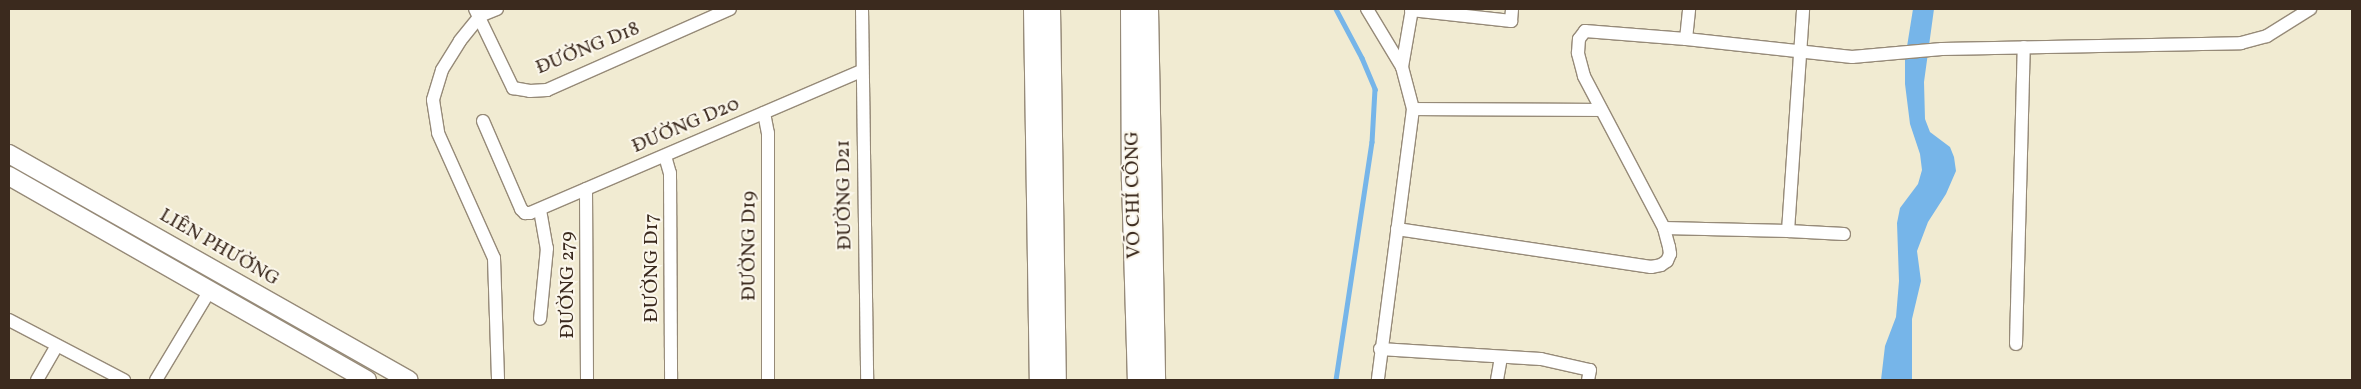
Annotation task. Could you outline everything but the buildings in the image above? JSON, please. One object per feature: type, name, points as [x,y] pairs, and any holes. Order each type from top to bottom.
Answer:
[{"type":"highway","points":[[1049,9],[1055,380]]},
{"type":"highway","name":"VÕ CHÍ CÔNG","points":[[1132,9],[1133,181],[1139,380]]},
{"type":"main road","points":[[1034,9],[1040,380]]},
{"type":"main road","name":"VÕ CHÍ CÔNG","points":[[1148,9],[1155,380]]},
{"type":"street","points":[[497,9],[478,12],[442,70],[433,100],[438,133],[494,258],[498,380]]},
{"type":"street","name":"ĐƯỜNG D18","points":[[478,12],[513,88],[530,91],[547,90],[730,9]]},
{"type":"street","name":"ĐƯỜNG D21","points":[[862,9],[867,380]]},
{"type":"street","points":[[1367,9],[1402,67],[1413,109],[1380,349],[1378,380]]},
{"type":"street","points":[[1686,39],[1689,9]]},
{"type":"street","points":[[1788,231],[1803,9]]},
{"type":"street","points":[[1396,229],[1651,267],[1660,266],[1667,260],[1670,254],[1664,228],[1584,76],[1578,53],[1579,39],[1585,31],[1686,39],[1800,53],[1852,57],[1942,49],[2241,43],[2267,36],[2310,9]]},
{"type":"street","points":[[1402,67],[1412,10],[1511,15]]},
{"type":"street","points":[[2016,344],[2024,47]]},
{"type":"street","name":"ĐƯỜNG D20","points":[[484,121],[520,209],[524,213],[540,210],[862,71]]},
{"type":"street","points":[[1413,109],[1601,110]]},
{"type":"street","name":"ĐƯỜNG D19","points":[[764,113],[768,133],[768,380]]},
{"type":"street","name":"LIÊN PHƯỜNG","points":[[9,154],[408,380]]},
{"type":"street","name":"ĐƯỜNG D17","points":[[665,156],[670,173],[671,380]]},
{"type":"street","name":"LIÊN PHƯỜNG","points":[[9,176],[367,380]]},
{"type":"street","name":"ĐƯỜNG 279","points":[[586,189],[587,380]]},
{"type":"street","points":[[540,210],[547,248],[540,319]]},
{"type":"street","points":[[1664,228],[1844,234]]},
{"type":"street","points":[[156,380],[210,290]]},
{"type":"street","points":[[9,320],[124,380]]},
{"type":"street","points":[[37,380],[57,346]]},
{"type":"street","points":[[1380,349],[1541,359],[1590,370],[1588,380]]},
{"type":"street","points":[[1498,380],[1500,357]]},
{"type":"water","points":[[1913,9],[1934,9],[1924,82],[1925,119],[1930,132],[1950,147],[1956,171],[1946,194],[1928,222],[1917,251],[1921,281],[1912,319],[1912,380],[1881,380],[1885,346],[1896,317],[1899,281],[1897,223],[1900,208],[1918,184],[1922,170],[1920,154],[1910,124],[1905,84],[1905,59]]},
{"type":"waterway","points":[[1336,9],[1362,58],[1375,89],[1372,142],[1336,380]]}]
